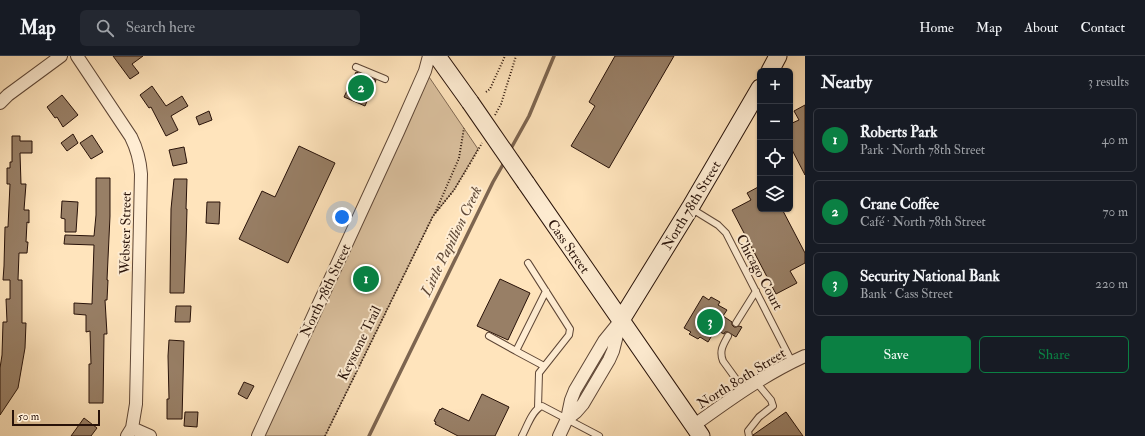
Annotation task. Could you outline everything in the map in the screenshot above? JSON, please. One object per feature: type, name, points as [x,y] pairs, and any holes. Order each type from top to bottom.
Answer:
[{"type":"main road","name":"Cass Street","points":[[437,56],[697,431]]},
{"type":"main road","points":[[772,68],[778,56]]},
{"type":"main road","name":"North 78th Street","points":[[621,320],[690,208],[757,93]]},
{"type":"street","points":[[0,103],[8,95],[60,56]]},
{"type":"street","name":"Webster Street","points":[[77,56],[131,137],[137,150],[140,162],[136,404],[130,432]]},
{"type":"street","name":"North 78th Street","points":[[258,436],[398,132],[425,71],[429,56]]},
{"type":"street","points":[[559,436],[567,419],[575,390],[604,341],[621,320]]},
{"type":"street","name":"North 80th Street","points":[[697,431],[744,390],[778,369],[805,356]]},
{"type":"street","points":[[130,432],[150,436]]},
{"type":"lane","points":[[356,66],[385,79]]},
{"type":"lane","name":"Chicago Court","points":[[690,208],[724,230],[792,362]]},
{"type":"lane","points":[[522,436],[538,408],[539,372],[569,335],[570,329],[528,263]]},
{"type":"lane","points":[[516,351],[546,291]]},
{"type":"lane","points":[[736,323],[756,291]]},
{"type":"lane","points":[[489,336],[544,366]]},
{"type":"lane","points":[[728,336],[721,350],[721,357],[744,390]]},
{"type":"lane","points":[[749,436],[748,431],[759,417],[773,406],[771,400],[756,382]]},
{"type":"lane","points":[[538,408],[542,406],[599,436]]},
{"type":"path","points":[[486,92],[490,89],[505,56]]},
{"type":"path","name":"Keystone Trail","points":[[324,436],[434,216],[459,158],[464,128]]},
{"type":"shaded area","points":[[425,71],[478,149],[454,190],[433,216],[325,436],[258,436]]},
{"type":"building","points":[[113,56],[143,56],[132,64],[139,73],[130,79]]},
{"type":"building","points":[[615,56],[674,56],[609,168],[571,146],[595,106],[589,102]]},
{"type":"building","points":[[356,72],[376,80],[365,106],[344,97]]},
{"type":"building","points":[[152,86],[166,106],[182,96],[188,106],[171,116],[178,130],[166,136],[151,107],[149,108],[140,95]]},
{"type":"building","points":[[62,95],[78,115],[63,127],[57,117],[55,118],[47,107]]},
{"type":"building","points":[[805,105],[805,175],[793,152],[793,123],[799,120],[794,111]]},
{"type":"building","points":[[209,111],[212,120],[199,125],[196,117]]},
{"type":"building","points":[[73,134],[78,143],[67,151],[61,143]]},
{"type":"building","points":[[92,135],[103,152],[91,159],[80,143]]},
{"type":"building","points":[[12,136],[20,136],[20,141],[32,141],[32,153],[20,153],[21,184],[26,184],[24,210],[29,210],[29,223],[27,222],[26,242],[28,242],[27,253],[19,253],[18,280],[22,280],[22,323],[26,323],[25,348],[18,388],[0,415],[0,368],[3,322],[7,322],[6,299],[10,299],[10,280],[3,280],[5,227],[8,227],[10,184],[7,184],[7,168],[10,168],[10,162],[12,162]]},
{"type":"building","points":[[299,146],[335,163],[288,263],[239,239],[262,191],[275,197]]},
{"type":"building","points":[[184,147],[187,163],[173,166],[169,150]]},
{"type":"building","points":[[96,178],[110,178],[108,280],[107,300],[105,300],[107,334],[104,334],[103,403],[89,403],[89,364],[91,364],[90,331],[86,332],[86,315],[74,314],[74,303],[92,304],[94,245],[64,244],[65,235],[94,236],[96,215]]},
{"type":"building","points":[[174,179],[187,179],[184,293],[170,293],[171,209]]},
{"type":"building","points":[[757,188],[757,212],[784,212],[805,253],[805,263],[790,271],[797,283],[776,294],[732,210],[751,200],[747,193]]},
{"type":"building","points":[[62,201],[78,202],[76,232],[65,232],[65,219],[61,218]]},
{"type":"building","points":[[207,202],[220,202],[219,224],[206,223]]},
{"type":"building","points":[[500,279],[530,293],[508,340],[477,326]]},
{"type":"building","points":[[703,296],[709,300],[711,297],[720,302],[718,305],[727,310],[723,316],[732,322],[734,327],[742,327],[736,337],[728,332],[725,332],[724,334],[720,332],[719,334],[714,332],[708,342],[700,337],[698,339],[689,334],[691,332],[684,328]]},
{"type":"building","points":[[176,306],[191,306],[190,322],[175,322]]},
{"type":"building","points":[[169,340],[184,341],[182,419],[167,419],[167,399],[169,399]]},
{"type":"building","points":[[244,382],[254,386],[247,399],[238,394]]},
{"type":"building","points":[[482,394],[509,407],[495,436],[458,436],[435,424],[436,422],[434,421],[442,408],[469,421]]},
{"type":"building","points":[[185,412],[198,412],[197,427],[184,426]]},
{"type":"building","points":[[786,412],[803,436],[753,436],[753,435]]},
{"type":"building","points":[[84,418],[97,428],[91,436],[71,436]]},
{"type":"waterway","name":"Little Papillion Creek","points":[[509,152],[529,116],[554,56]]},
{"type":"waterway","name":"Little Papillion Creek","points":[[369,436],[493,182],[505,161]]},
{"type":"place","name":"Crane Coffee","points":[[361,88]]},
{"type":"place","name":"Roberts Park","points":[[366,279]]},
{"type":"place","name":"Security National Bank","points":[[710,322]]}]
